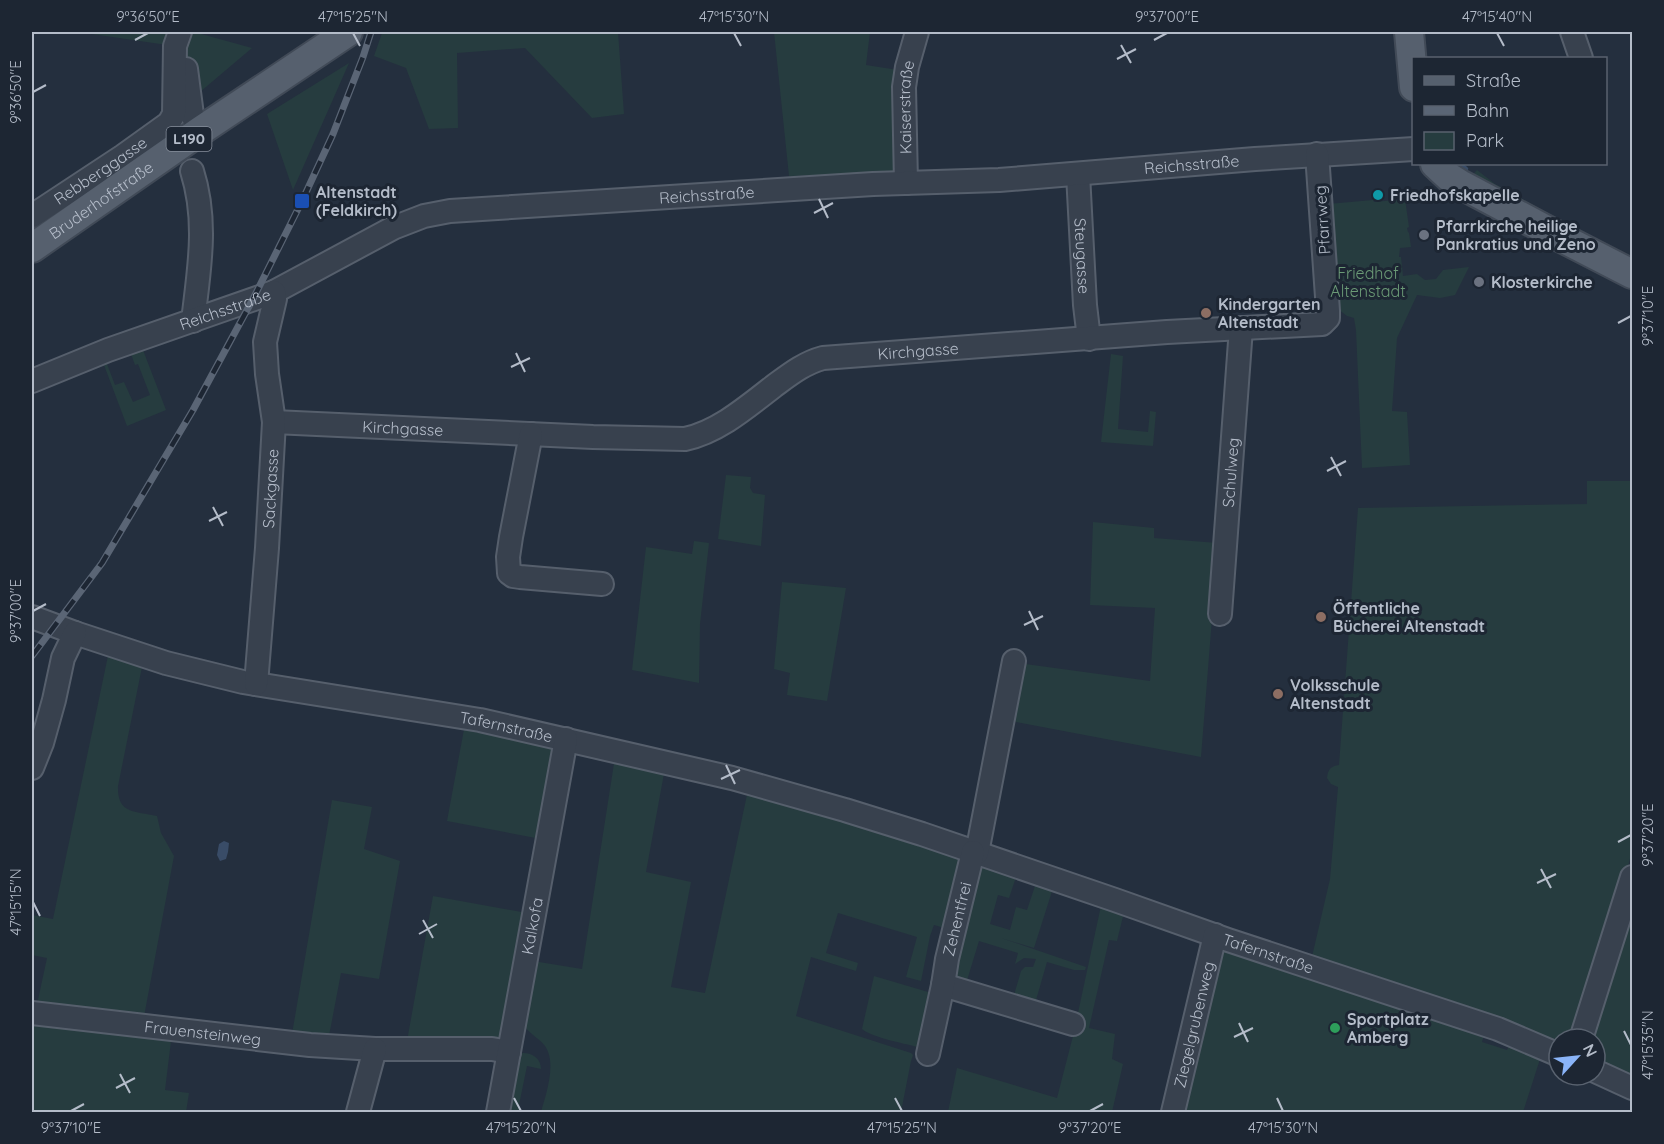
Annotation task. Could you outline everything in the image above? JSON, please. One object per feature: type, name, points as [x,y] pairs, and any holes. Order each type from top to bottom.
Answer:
[{"type":"main road","name":"Bruderhofstraße","points":[[32,248],[348,32]]},
{"type":"main road","points":[[1409,32],[1412,73]]},
{"type":"main road","points":[[1436,165],[1460,184],[1632,274]]},
{"type":"street","name":"Rebberggasse","points":[[32,216],[169,123],[174,114],[175,46],[180,32]]},
{"type":"street","points":[[187,32],[185,55],[187,80],[192,115],[200,131]]},
{"type":"street","name":"Kaiserstraße","points":[[906,183],[904,87],[917,32]]},
{"type":"street","points":[[1572,32],[1581,57]]},
{"type":"street","name":"Reichsstraße","points":[[32,381],[108,350],[274,292],[393,228],[424,216],[450,210],[906,183],[999,180],[1317,154],[1412,149]]},
{"type":"street","name":"Pfarrweg","points":[[1317,154],[1328,311],[1326,322]]},
{"type":"street","points":[[192,171],[198,190],[201,220],[200,263],[193,321]]},
{"type":"street","name":"Steugasse","points":[[1078,174],[1089,339]]},
{"type":"street","name":"Sackgasse","points":[[256,684],[274,422],[265,348],[266,333],[275,299],[274,292]]},
{"type":"street","name":"Kirchgasse","points":[[274,422],[685,439],[722,424],[797,369],[813,360],[823,358],[1167,332],[1314,325],[1326,322]]},
{"type":"street","name":"Schulweg","points":[[1220,614],[1241,328]]},
{"type":"street","points":[[531,434],[511,537],[508,557],[509,573],[520,577],[602,584]]},
{"type":"street","name":"Tafernstraße","points":[[32,617],[166,663],[256,684],[480,720],[732,778],[884,822],[1498,1029],[1547,1050]]},
{"type":"street","points":[[32,768],[42,743],[63,658],[75,633]]},
{"type":"street","points":[[975,853],[1014,661]]},
{"type":"street","name":"Kalkofa","points":[[498,1113],[566,739]]},
{"type":"street","name":"Zehentfrei","points":[[928,1054],[944,986],[947,959],[975,853]]},
{"type":"street","points":[[1585,1027],[1632,877]]},
{"type":"street","name":"Ziegelgrubenweg","points":[[1173,1113],[1215,935]]},
{"type":"street","points":[[944,986],[1073,1024]]},
{"type":"street","name":"Frauensteinweg","points":[[32,1013],[286,1043],[375,1049],[492,1049],[509,1052]]},
{"type":"street","points":[[358,1113],[375,1049]]},
{"type":"street","points":[[1607,1077],[1632,1088]]},
{"type":"green space","points":[[78,32],[194,32],[252,48],[174,114],[174,46]]},
{"type":"green space","points":[[384,32],[618,32],[624,114],[592,118],[525,48],[457,53],[458,128],[429,129],[406,68],[374,56]]},
{"type":"green space","points":[[774,32],[870,32],[866,65],[898,70],[897,169],[888,174],[789,176]]},
{"type":"green space","points":[[349,63],[293,190],[267,114]]},
{"type":"green space","points":[[1477,170],[1495,184],[1546,212],[1543,221],[1470,178]]},
{"type":"green space","name":"Friedhof Altenstadt","points":[[1405,199],[1411,247],[1400,248],[1399,257],[1401,257],[1403,276],[1417,274],[1425,280],[1436,279],[1443,270],[1469,267],[1455,295],[1440,298],[1417,295],[1397,338],[1392,411],[1407,412],[1410,465],[1362,468],[1356,330],[1354,318],[1338,309],[1328,204]]},
{"type":"green space","points":[[143,350],[166,410],[127,426],[104,365],[107,364],[115,385],[124,382],[133,402],[150,395],[138,364],[135,365],[131,354]]},
{"type":"green space","points":[[1111,354],[1123,356],[1118,429],[1148,432],[1150,411],[1156,412],[1153,446],[1101,442]]},
{"type":"green space","points":[[726,475],[751,477],[750,488],[753,493],[765,495],[761,546],[718,539]]},
{"type":"green space","points":[[1587,481],[1632,481],[1632,850],[1579,1027],[1547,1027],[1547,1044],[1311,961],[1330,879],[1338,787],[1331,784],[1327,778],[1330,768],[1339,765],[1358,508],[1587,504]]},
{"type":"green space","points":[[1093,522],[1154,528],[1154,538],[1218,543],[1201,757],[1006,720],[1018,663],[1150,681],[1155,608],[1090,605]]},
{"type":"green space","points":[[694,541],[709,543],[700,624],[699,683],[632,670],[646,547],[692,554]]},
{"type":"green space","points":[[782,582],[846,588],[827,701],[787,695],[790,673],[774,669]]},
{"type":"green space","points":[[109,651],[142,667],[118,786],[120,802],[128,810],[157,816],[161,833],[174,856],[143,1022],[36,1009],[47,958],[32,955],[32,915],[53,919]]},
{"type":"green space","points":[[465,724],[546,742],[554,754],[541,839],[447,821]]},
{"type":"green space","points":[[615,757],[665,768],[646,872],[691,882],[671,987],[705,993],[748,790],[958,857],[960,861],[948,929],[934,925],[921,981],[906,977],[917,937],[838,913],[826,953],[858,963],[856,971],[811,957],[796,1016],[911,1053],[913,1055],[901,1112],[541,1112],[549,1079],[550,1061],[545,1046],[524,1026],[533,961],[582,969]]},
{"type":"green space","points":[[332,800],[372,807],[364,849],[400,861],[379,979],[341,973],[328,1041],[292,1034]]},
{"type":"green space","points":[[981,862],[1017,874],[1009,898],[998,895],[990,924],[1010,930],[1016,907],[1027,910],[1037,880],[1054,885],[1034,948],[1001,938],[1086,967],[1085,970],[1074,970],[1047,962],[1034,1007],[1012,1002],[1021,971],[1025,967],[1033,967],[1036,959],[1024,958],[1015,964],[1018,953],[979,941],[965,987],[955,982],[951,971]]},
{"type":"green space","points":[[433,896],[527,913],[501,1037],[496,1041],[407,1041]]},
{"type":"green space","points":[[1632,897],[1632,1082],[1607,1069],[1607,1027],[1593,1027]]},
{"type":"green space","points":[[1102,901],[1124,912],[1117,941],[1109,940],[1089,1028],[1115,1034],[1112,1059],[1123,1064],[1112,1112],[948,1112],[957,1068],[1057,1098]]},
{"type":"green space","name":"Sportplatz Amberg","points":[[1227,951],[1484,1035],[1482,1042],[1507,1050],[1511,1042],[1541,1056],[1523,1112],[1184,1112],[1222,953]]},
{"type":"green space","points":[[874,976],[935,994],[922,1048],[882,1038],[862,1029]]},
{"type":"green space","points":[[32,1018],[172,1033],[165,1090],[189,1093],[186,1112],[32,1112]]},
{"type":"green space","points":[[519,1054],[536,1057],[541,1069],[527,1066],[519,1112],[510,1112],[517,1076],[515,1066]]},
{"type":"water","points":[[224,841],[229,843],[228,852],[226,859],[220,861],[217,855],[219,844]]},
{"type":"waterway","points":[[1461,165],[1466,169]]},
{"type":"railway","points":[[32,656],[102,563],[193,410],[253,299],[302,201],[333,134],[371,32]]},
{"type":"place","name":"Friedhofskapelle","points":[[1378,195]]},
{"type":"place","name":"Altenstadt (Feldkirch)","points":[[302,201]]},
{"type":"place","name":"Pfarrkirche heilige Pankratius und Zeno","points":[[1424,235]]},
{"type":"place","name":"Klosterkirche","points":[[1479,282]]},
{"type":"place","name":"Kindergarten Altenstadt","points":[[1206,313]]},
{"type":"place","name":"Öffentliche Bücherei Altenstadt","points":[[1321,617]]},
{"type":"place","name":"Volksschule Altenstadt","points":[[1278,694]]},
{"type":"place","name":"Sportplatz Amberg","points":[[1335,1028]]}]
